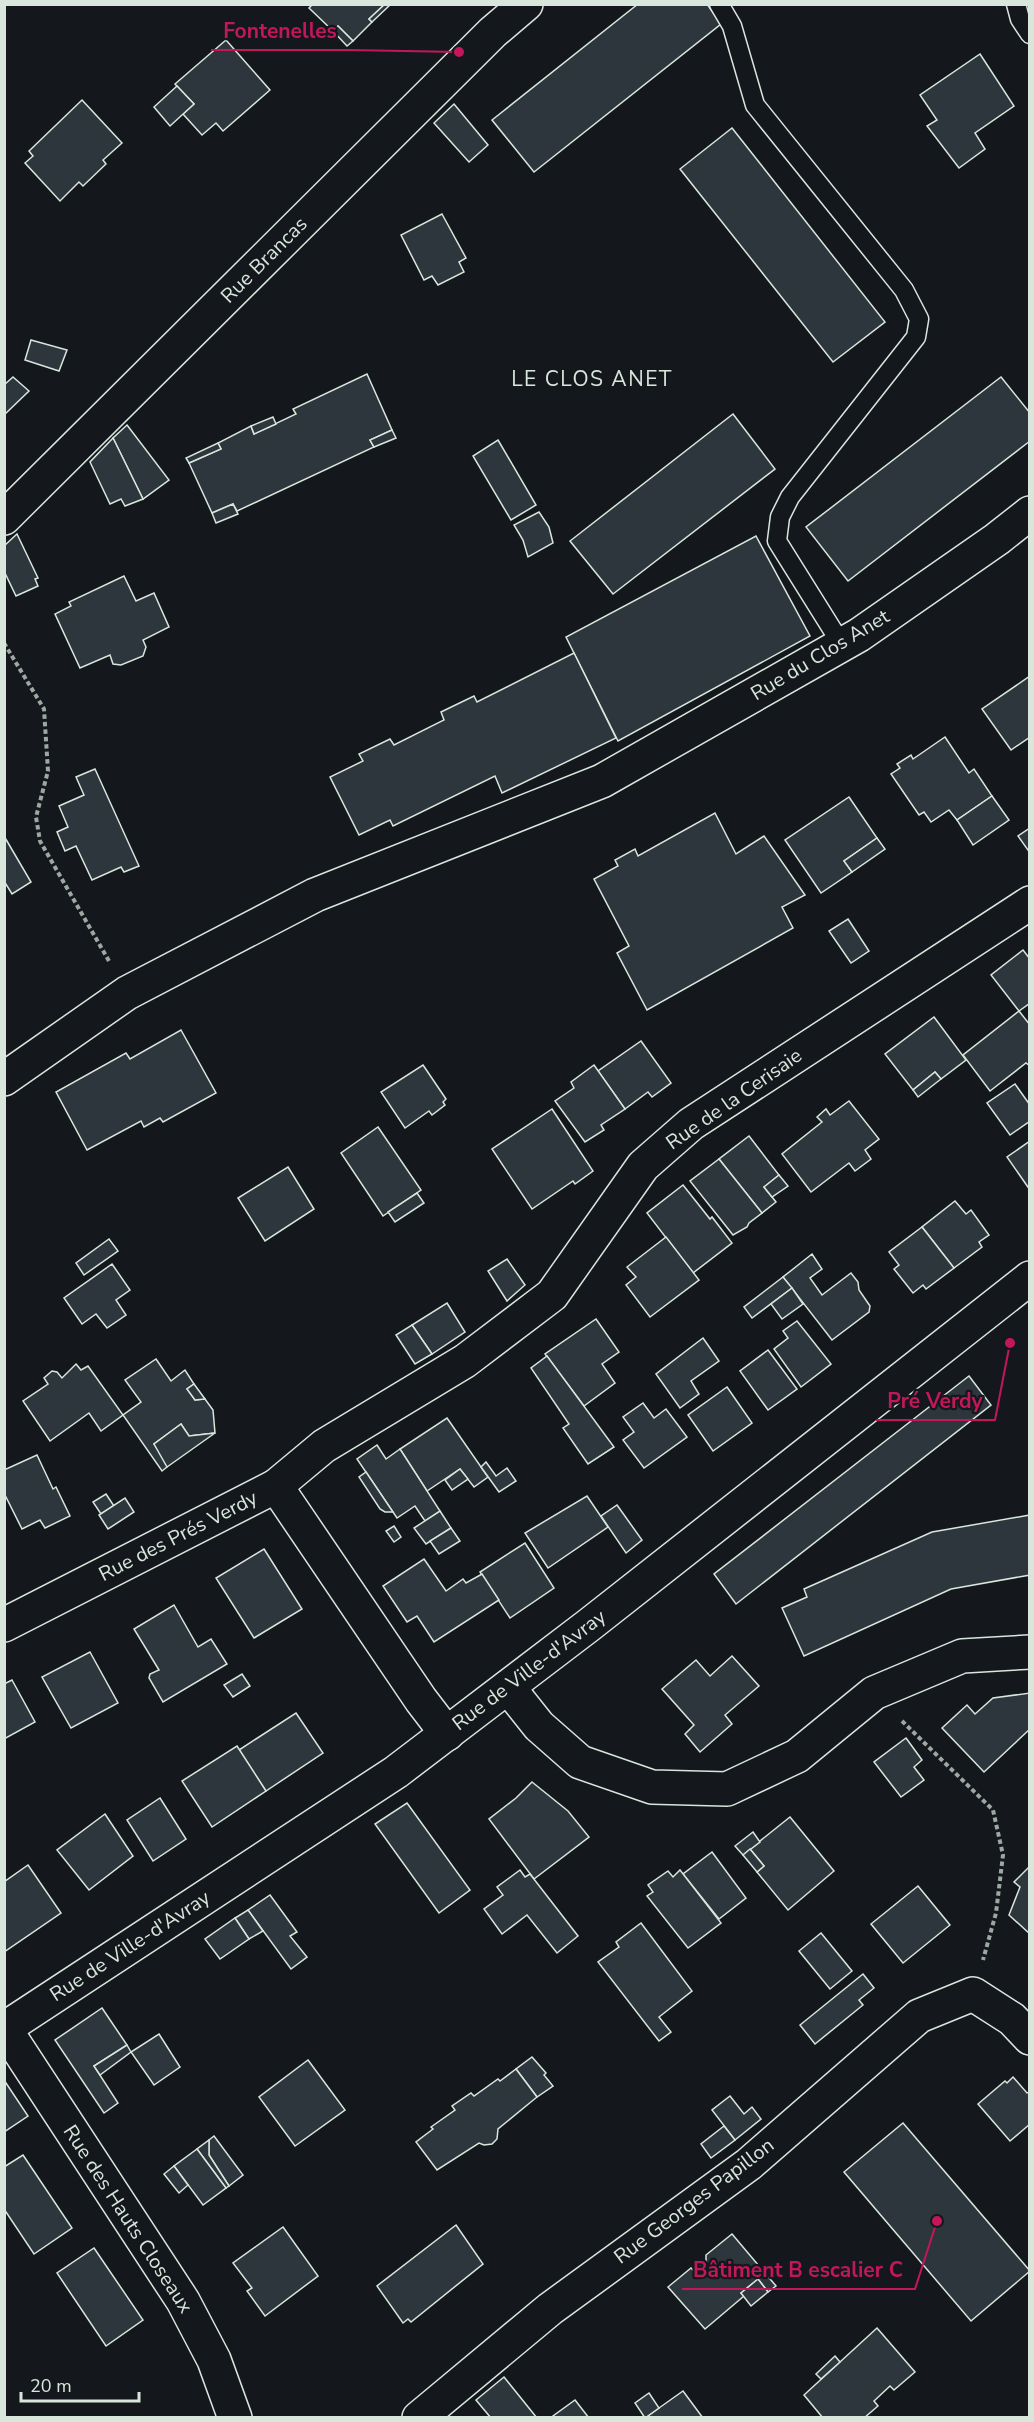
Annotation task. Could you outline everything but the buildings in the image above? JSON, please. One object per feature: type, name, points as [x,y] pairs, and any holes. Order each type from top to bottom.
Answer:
[{"type":"street","name":"Rue Brancas","points":[[4,518],[493,32],[526,4]]},
{"type":"street","name":"Rue du Clos Anet","points":[[4,1079],[127,993],[315,895],[602,781],[842,645],[967,560],[1029,513]]},
{"type":"street","name":"Rue de la Cerisaie","points":[[276,1486],[324,1446],[465,1361],[552,1295],[643,1166],[691,1124],[1029,903]]},
{"type":"street","name":"Rue de Ville-d'Avray","points":[[5,2029],[385,1779],[447,1734],[1029,1278]]},
{"type":"street","name":"Rue des Prés Verdy","points":[[4,1625],[276,1486],[421,1700],[447,1734]]},
{"type":"street","points":[[508,1687],[539,1726],[580,1762],[652,1787],[727,1789],[797,1756],[874,1693],[962,1656],[1029,1652]]},
{"type":"street","points":[[973,1994],[1012,2019],[1029,2038]]},
{"type":"street","name":"Rue Georges Papillon","points":[[419,2418],[550,2309],[749,2164],[919,2016],[973,1994]]},
{"type":"street","name":"Rue des Hauts Closeaux","points":[[5,2029],[183,2301],[214,2360],[235,2418]]},
{"type":"lane","points":[[719,4],[732,26],[755,105],[904,290],[919,319],[916,337],[790,497],[780,517],[777,542],[842,645]]},
{"type":"lane","points":[[1017,4],[1020,19],[1029,34]]},
{"type":"path","points":[[4,643],[44,709],[48,771],[36,817],[40,842],[127,993]]},
{"type":"path","points":[[874,1693],[993,1810],[1004,1855],[996,1913],[973,1994]]},
{"type":"place","name":"Fontenelles","points":[[459,52]]},
{"type":"place","name":"Pré Verdy","points":[[1010,1343]]},
{"type":"place","name":"Bâtiment B escalier C","points":[[937,2221]]},
{"type":"district","name":"LE CLOS ANET","points":[[592,379]]}]
